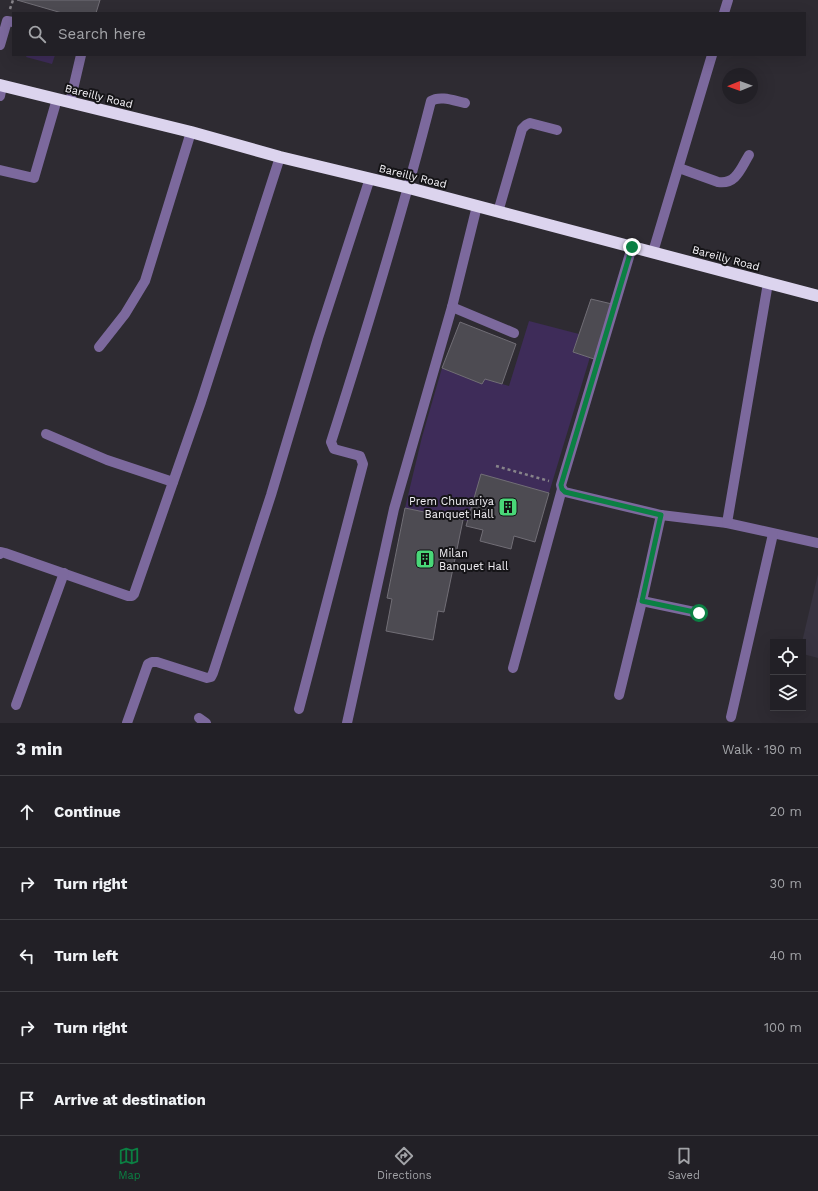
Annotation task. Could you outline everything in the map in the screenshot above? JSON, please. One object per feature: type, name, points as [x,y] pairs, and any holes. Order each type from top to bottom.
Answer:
[{"type":"highway","name":"Bareilly Road","points":[[1,89],[57,99],[191,132],[280,157],[409,188],[818,296]]},
{"type":"street","points":[[724,12],[728,0]]},
{"type":"street","points":[[0,45],[7,21],[12,22]]},
{"type":"street","points":[[70,102],[81,56]]},
{"type":"street","points":[[653,252],[712,56]]},
{"type":"street","points":[[299,709],[362,464],[360,456],[334,449],[331,442],[409,188],[431,101],[435,98],[441,98],[465,104]]},
{"type":"street","points":[[0,170],[34,178],[57,99]]},
{"type":"street","points":[[498,212],[522,129],[530,123],[557,130]]},
{"type":"street","points":[[98,347],[125,314],[146,281],[191,132]]},
{"type":"street","points":[[679,168],[718,182],[725,183],[730,182],[734,178],[749,155]]},
{"type":"street","points":[[0,554],[1,552],[5,552],[128,596],[132,596],[134,594],[201,402],[280,157]]},
{"type":"street","points":[[127,723],[148,664],[157,662],[207,678],[211,677],[213,674],[271,495],[318,338],[370,178]]},
{"type":"street","points":[[346,723],[394,509],[452,307],[477,206]]},
{"type":"street","points":[[513,668],[562,487],[632,247]]},
{"type":"street","points":[[727,523],[768,283]]},
{"type":"street","points":[[452,307],[514,333]]},
{"type":"street","points":[[46,434],[107,460],[173,482]]},
{"type":"street","points":[[562,487],[565,492],[661,515],[727,523],[818,543]]},
{"type":"street","points":[[619,695],[661,515]]},
{"type":"street","points":[[731,718],[773,534]]},
{"type":"street","points":[[16,705],[64,574]]},
{"type":"street","points":[[642,601],[699,613]]},
{"type":"path","points":[[496,466],[562,487]]},
{"type":"shaded area","points":[[26,56],[55,56],[52,64]]},
{"type":"shaded area","points":[[529,321],[579,334],[573,352],[590,357],[549,493],[468,521],[405,508],[422,437],[442,368],[482,384],[485,379],[509,386]]},
{"type":"shaded area","points":[[818,574],[818,658],[806,655],[806,639],[803,639]]},
{"type":"building","points":[[17,0],[100,0],[96,12],[59,12]]},
{"type":"building","points":[[591,299],[612,304],[594,359],[573,352]]},
{"type":"building","points":[[460,322],[516,344],[502,384],[485,379],[482,384],[442,368]]},
{"type":"building","name":"Prem Chunariya Banquet Hall","points":[[481,474],[549,493],[535,542],[514,536],[511,549],[480,541],[483,530],[466,526]]},
{"type":"building","name":"Milan Banquet Hall","points":[[405,508],[463,520],[444,612],[438,611],[433,640],[386,631],[392,599],[387,598]]},
{"type":"place","name":"Prem Chunariya Banquet Hall","points":[[508,507]]},
{"type":"place","name":"Milan Banquet Hall","points":[[425,559]]},
{"type":"route","points":[[632,247],[561,485],[565,492],[661,515],[642,601],[699,613]]}]
